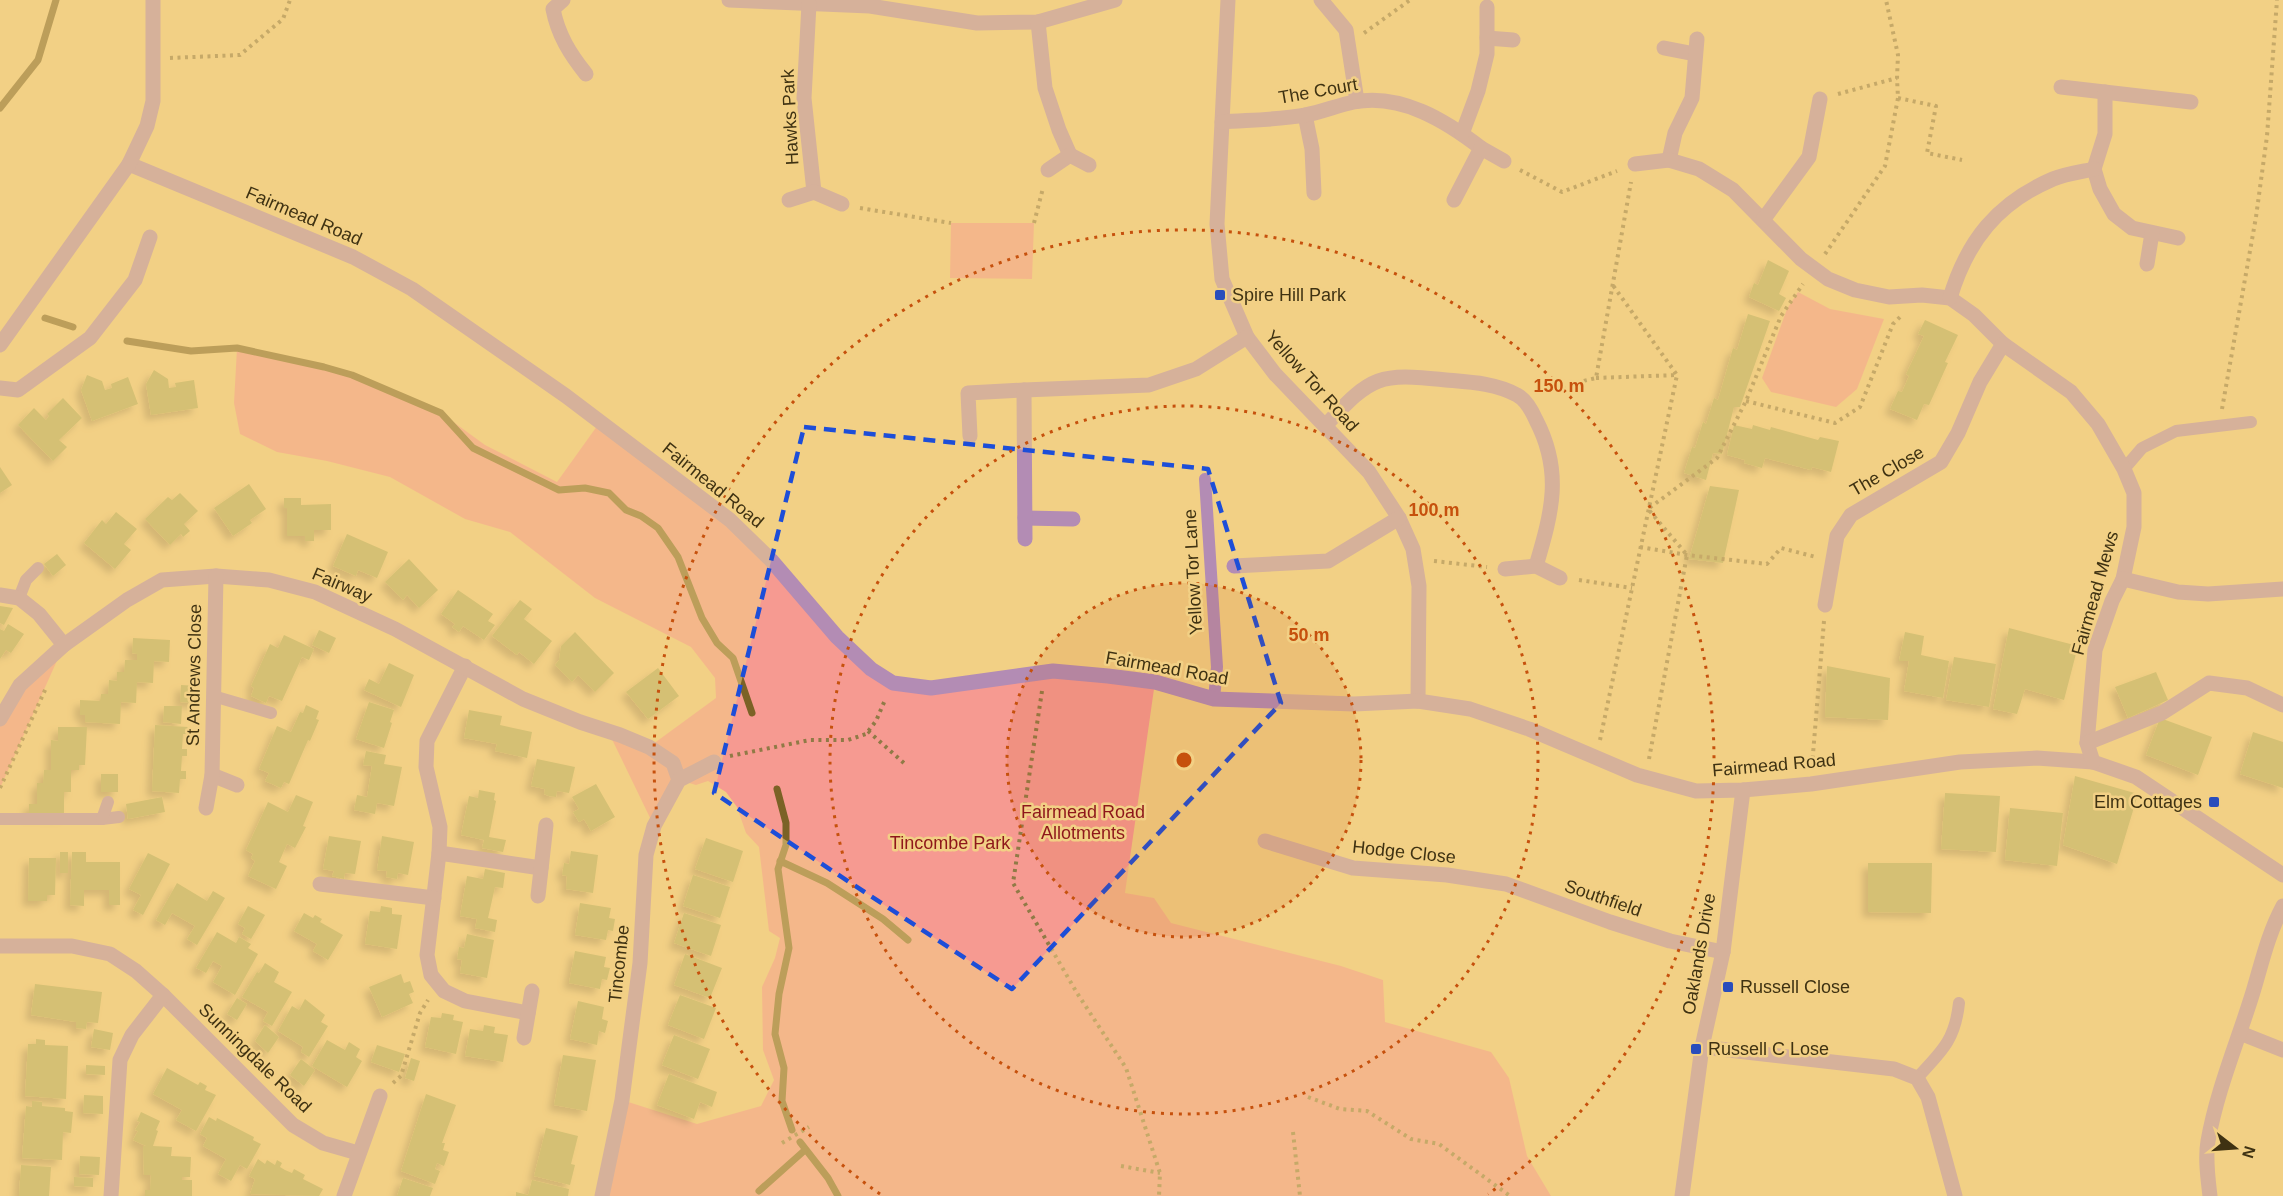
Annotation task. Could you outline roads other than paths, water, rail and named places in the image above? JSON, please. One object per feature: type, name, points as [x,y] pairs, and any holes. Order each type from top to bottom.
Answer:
[{"type":"street","points":[[0,345],[129,164],[147,126],[153,101],[153,0]]},
{"type":"street","points":[[729,0],[870,6],[977,23],[1038,22],[1115,0]]},
{"type":"street","name":"Yellow Tor Road","points":[[1228,0],[1217,224],[1222,279],[1247,337],[1275,374],[1370,472],[1399,518],[1413,549],[1419,586],[1418,701]]},
{"type":"street","points":[[1322,0],[1346,30],[1357,101]]},
{"type":"street","points":[[553,3],[556,24],[567,50],[586,74]]},
{"type":"street","name":"Hawks Park","points":[[809,4],[804,98],[814,192]]},
{"type":"street","points":[[1462,134],[1479,91],[1487,54],[1487,7]]},
{"type":"street","points":[[1038,22],[1045,88],[1059,130],[1070,155],[1089,165]]},
{"type":"street","points":[[1487,38],[1513,40]]},
{"type":"street","points":[[1664,48],[1696,47],[1692,98],[1676,133],[1669,160]]},
{"type":"street","points":[[2061,87],[2192,102]]},
{"type":"street","points":[[2105,93],[2105,134],[2094,168],[2100,189],[2114,214],[2132,228],[2178,238]]},
{"type":"street","points":[[1763,220],[1809,157],[1820,99]]},
{"type":"street","name":"The Court","points":[[1222,122],[1305,115],[1357,101],[1396,102],[1432,116],[1504,161]]},
{"type":"street","points":[[1305,115],[1312,149],[1314,193]]},
{"type":"street","points":[[1454,200],[1481,148]]},
{"type":"street","points":[[1048,170],[1070,155]]},
{"type":"street","name":"Fairmead Mews","points":[[1635,164],[1669,160],[1699,169],[1733,190],[1801,259],[1828,279],[1855,290],[1889,297],[1922,295],[1950,298],[1974,315],[2003,344],[2071,392],[2098,424],[2124,469],[2134,492],[2134,527],[2123,579],[2112,601],[2095,650],[2087,743],[2093,762]]},
{"type":"street","name":"Fairmead Road","points":[[129,164],[353,257],[412,289],[566,396],[730,520],[771,560],[837,637],[871,669],[893,683],[931,688],[1045,672],[1155,682],[1214,699],[1354,704],[1418,701],[1470,709],[1529,729],[1637,775],[1696,791],[1743,790],[1811,784],[1960,762],[2037,758],[2093,762],[2136,777],[2283,875]]},
{"type":"street","points":[[1950,298],[1959,269],[1972,246],[1997,213],[2054,178],[2094,168]]},
{"type":"street","points":[[789,200],[814,192],[842,204]]},
{"type":"street","points":[[2147,264],[2152,232]]},
{"type":"street","points":[[0,388],[18,390],[90,338],[135,280],[150,237]]},
{"type":"street","points":[[970,436],[968,393],[1149,385],[1196,369],[1247,337]]},
{"type":"street","name":"The Close","points":[[1825,605],[1837,536],[1851,514],[1941,462],[1958,433],[1980,382],[2003,344]]},
{"type":"street","points":[[1326,425],[1348,401],[1365,387],[1391,377],[1402,376],[1494,386],[1519,396],[1531,410],[1547,441],[1552,473],[1552,508],[1536,566]]},
{"type":"street","points":[[1024,390],[1025,539]]},
{"type":"street","points":[[1025,518],[1073,519]]},
{"type":"street","points":[[1234,566],[1328,561],[1399,518]]},
{"type":"street","points":[[1505,569],[1536,566],[1560,578]]},
{"type":"street","name":"Fairway","points":[[0,719],[20,685],[64,645],[127,600],[162,580],[216,576],[270,580],[315,592],[395,629],[523,699],[649,747],[673,763],[679,780]]},
{"type":"street","name":"St Andrews Close","points":[[206,807],[212,776],[216,576]]},
{"type":"street","points":[[2123,579],[2178,592],[2208,594],[2283,589]]},
{"type":"street","points":[[0,595],[19,598],[39,614],[64,645]]},
{"type":"street","points":[[465,666],[428,741],[426,767],[440,827],[427,955],[431,975],[444,991],[465,1001],[528,1013]]},
{"type":"street","points":[[2087,743],[2162,714],[2209,683],[2247,688],[2283,705]]},
{"type":"street","points":[[679,780],[714,762]]},
{"type":"street","points":[[212,776],[237,785]]},
{"type":"street","name":"Tincombe","points":[[602,1196],[622,1100],[640,963],[646,855],[654,826],[679,780]]},
{"type":"street","name":"Oaklands Drive","points":[[1682,1196],[1702,1047],[1723,952],[1743,790]]},
{"type":"street","points":[[538,896],[546,825]]},
{"type":"street","name":"Hodge Close","points":[[1265,842],[1353,868],[1471,879]]},
{"type":"street","points":[[439,853],[541,868]]},
{"type":"street","name":"Southfield","points":[[1471,879],[1506,884],[1670,941],[1723,952]]},
{"type":"street","points":[[320,884],[434,898]]},
{"type":"street","points":[[2210,1196],[2208,1143],[2220,1095],[2274,922],[2283,906]]},
{"type":"street","name":"Sunningdale Road","points":[[0,946],[72,946],[110,954],[136,971],[163,995],[294,1125],[324,1143],[358,1154]]},
{"type":"street","points":[[524,1038],[532,992]]},
{"type":"street","points":[[111,1196],[120,1060],[132,1035],[163,995]]},
{"type":"street","points":[[2240,1033],[2283,1050]]},
{"type":"street","points":[[1702,1047],[1894,1069],[1917,1078],[1928,1097],[1954,1196]]},
{"type":"street","points":[[344,1196],[380,1096]]},
{"type":"lane","points":[[2124,469],[2142,448],[2176,431],[2251,422]]},
{"type":"lane","name":"Yellow Tor Lane","points":[[1206,478],[1217,667],[1214,699]]},
{"type":"lane","points":[[19,598],[26,580],[38,568]]},
{"type":"lane","points":[[213,696],[271,713]]},
{"type":"lane","points":[[102,819],[108,802]]},
{"type":"lane","points":[[0,819],[119,817]]},
{"type":"lane","points":[[1917,1078],[1944,1048],[1956,1026],[1959,1004]]},
{"type":"waterway","points":[[0,108],[38,60],[56,0]]},
{"type":"waterway","points":[[45,318],[73,327]]},
{"type":"waterway","points":[[127,341],[191,351],[237,348],[352,375],[441,413],[473,448],[559,490],[585,488],[609,493],[626,510],[641,516],[658,528],[678,557],[702,618],[717,643],[733,658],[752,713]]},
{"type":"waterway","points":[[777,789],[786,823],[786,845],[778,869],[789,948],[779,994],[775,1034],[784,1068],[782,1101],[792,1130]]},
{"type":"waterway","points":[[780,861],[827,883],[883,919],[908,940]]},
{"type":"waterway","points":[[800,1142],[828,1178],[838,1196]]},
{"type":"waterway","points":[[759,1191],[805,1150]]},
{"type":"place","name":"Spire Hill Park","points":[[1220,295]]},
{"type":"place","name":"Elm Cottages","points":[[2214,802]]},
{"type":"place","name":"Russell Close","points":[[1728,987]]},
{"type":"place","name":"Russell C Lose","points":[[1696,1049]]},
{"type":"park label","name":"Fairmead Road Allotments","points":[[1083,822]]},
{"type":"park label","name":"Tincombe Park","points":[[950,843]]}]
